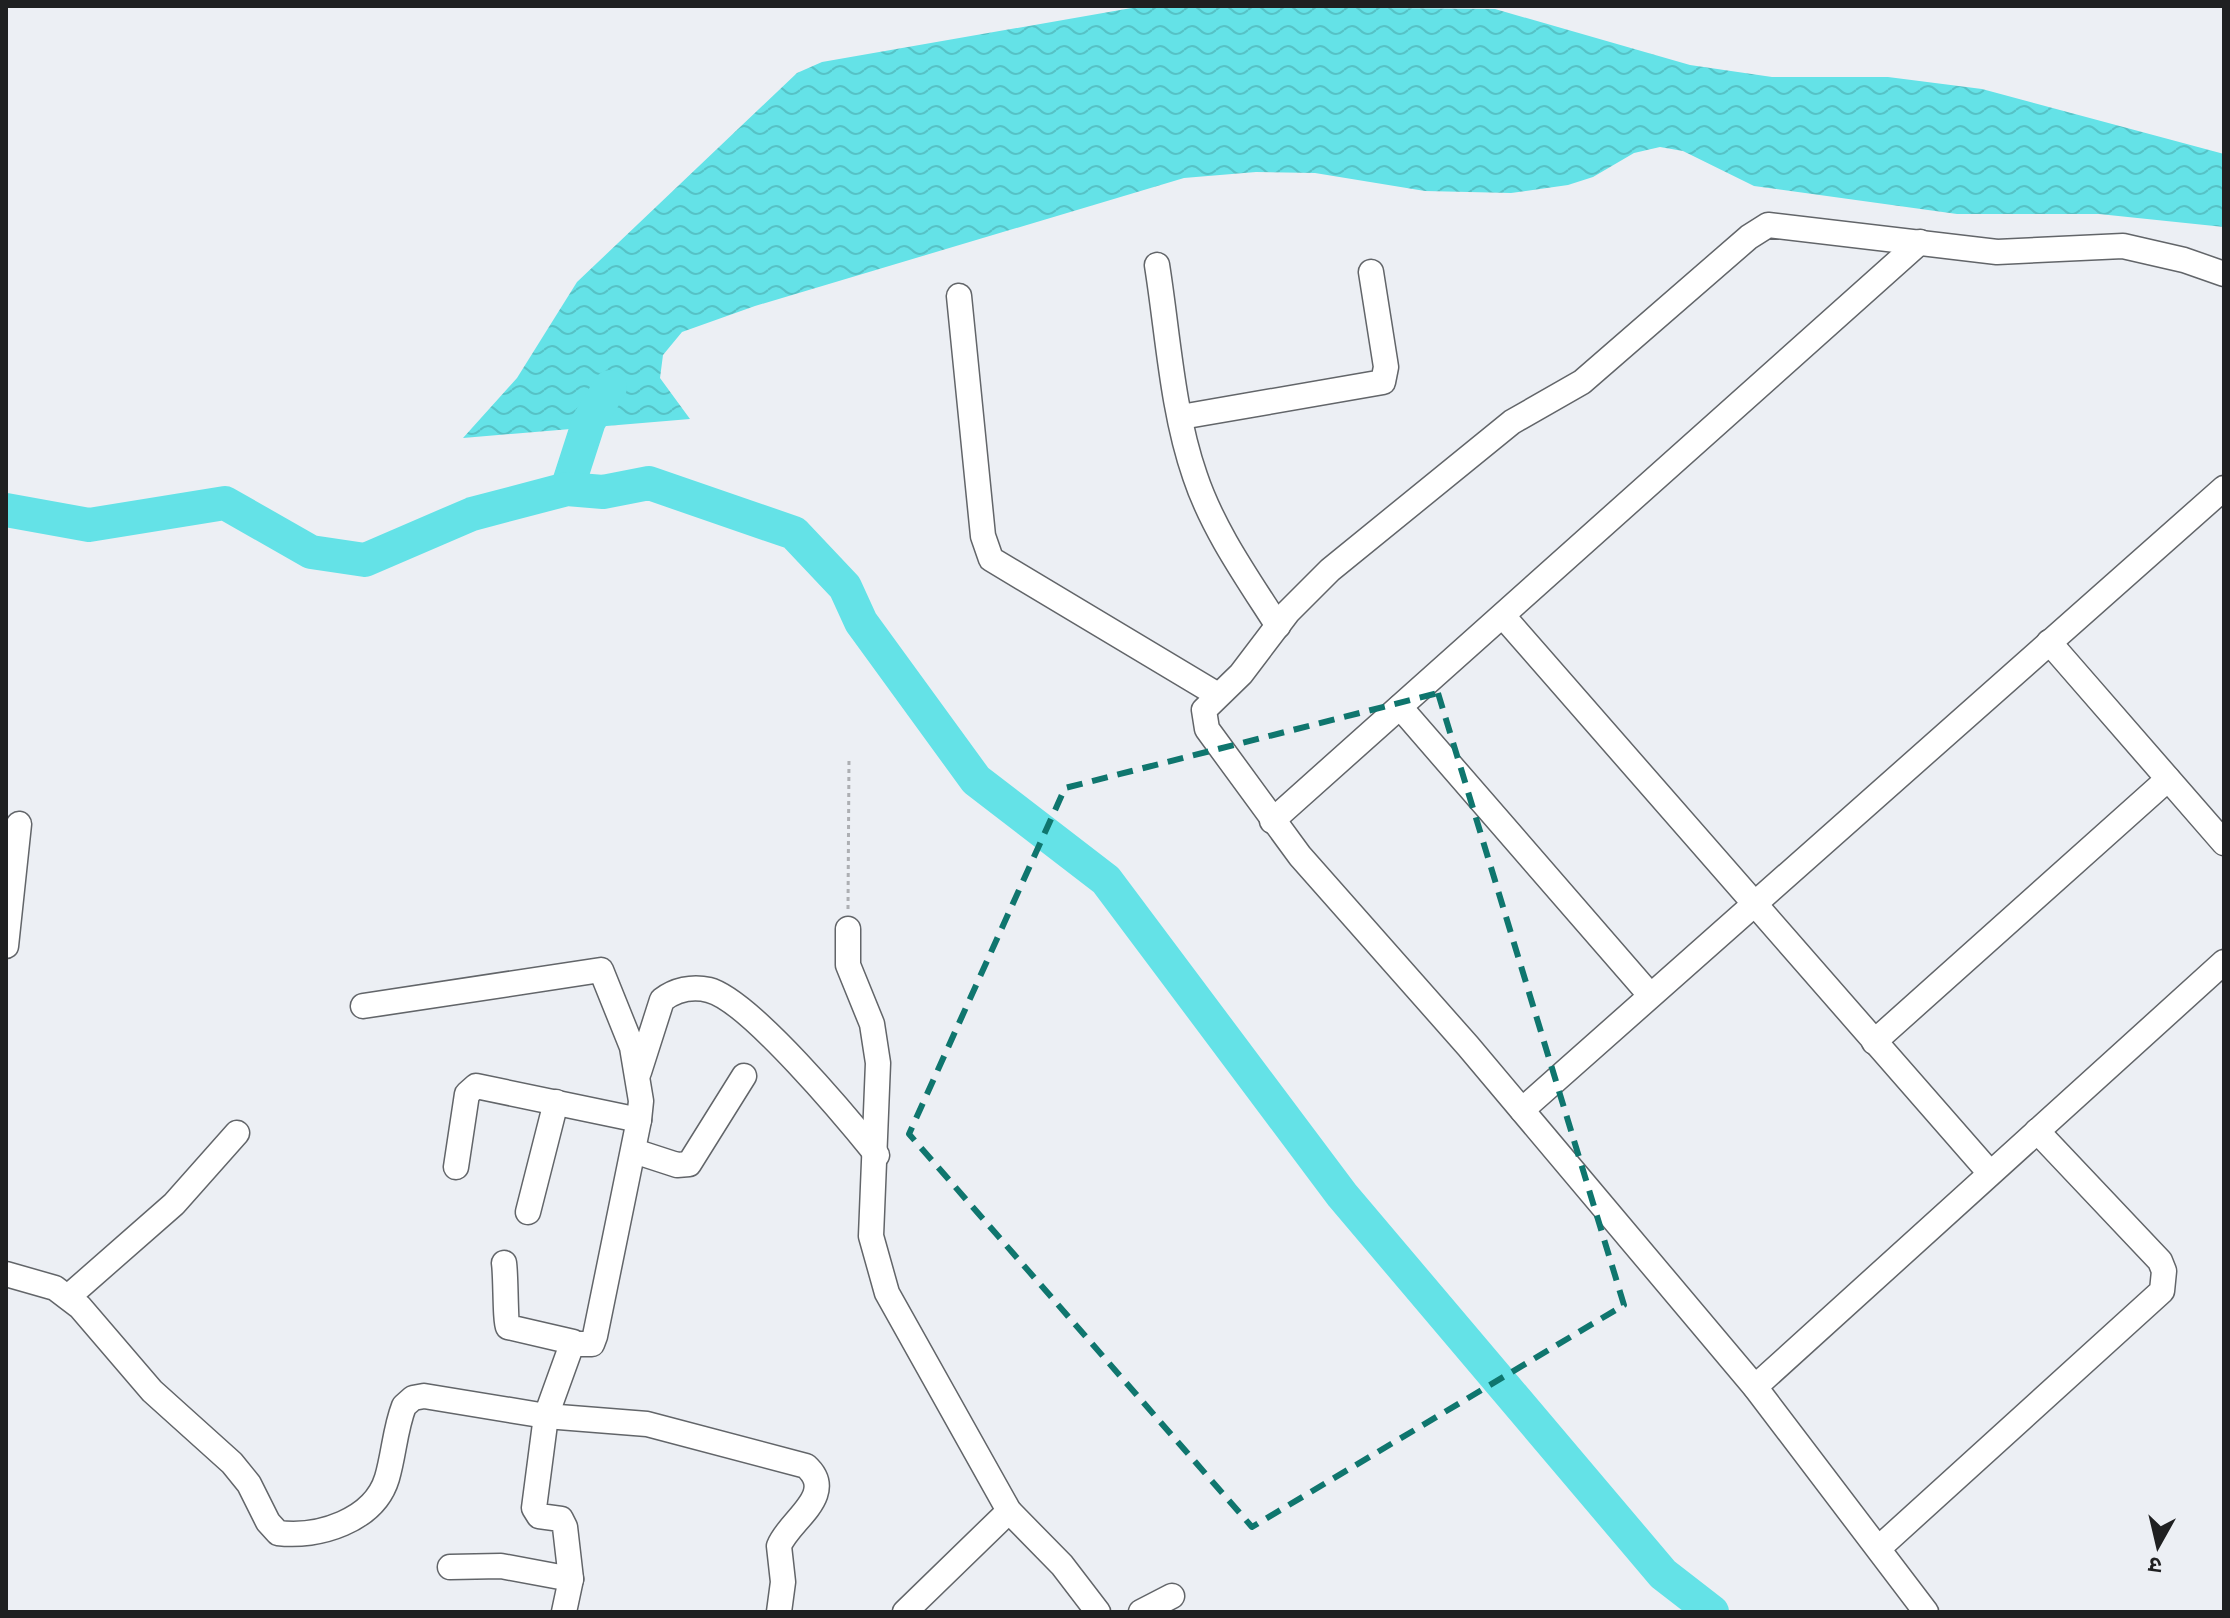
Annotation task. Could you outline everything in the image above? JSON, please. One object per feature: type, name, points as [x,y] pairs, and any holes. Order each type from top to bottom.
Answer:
[{"type":"street","points":[[1926,1612],[1880,1547],[1755,1387],[1522,1110],[1272,821],[1203,723],[1204,710],[1241,674],[1278,626],[1330,570],[1512,422],[1582,382],[1759,229],[1779,224],[1997,252],[2123,246],[2184,260],[2224,274]]},
{"type":"street","points":[[1272,821],[1920,242]]},
{"type":"street","points":[[1157,265],[1181,417],[1195,477],[1214,521],[1278,626]]},
{"type":"street","points":[[1181,417],[1383,382],[1386,367],[1371,272]]},
{"type":"street","points":[[959,296],[983,536],[991,559],[1218,695]]},
{"type":"street","points":[[1522,1110],[2224,488]]},
{"type":"street","points":[[1503,616],[1990,1173]]},
{"type":"street","points":[[2049,642],[2224,843]]},
{"type":"street","points":[[1400,707],[1650,995]]},
{"type":"street","points":[[1874,1042],[2168,779]]},
{"type":"street","points":[[6,946],[19,824]]},
{"type":"street","points":[[848,929],[848,965],[872,1024],[878,1063],[877,1155],[871,1236],[887,1293],[1009,1511],[1089,1596],[1098,1612]]},
{"type":"street","points":[[1755,1387],[2224,962]]},
{"type":"street","points":[[363,1006],[601,970],[632,1047],[638,1074],[639,1120],[594,1341],[586,1346],[508,1327],[504,1317],[508,1298],[504,1263]]},
{"type":"street","points":[[638,1074],[662,1000],[672,992],[708,990],[742,1011],[795,1062],[877,1155]]},
{"type":"street","points":[[634,1151],[677,1165],[689,1164],[744,1076]]},
{"type":"street","points":[[456,1167],[470,1089],[484,1087],[639,1120]]},
{"type":"street","points":[[528,1212],[556,1102]]},
{"type":"street","points":[[1880,1547],[2162,1291],[2164,1271],[2160,1261],[2037,1131]]},
{"type":"street","points":[[68,1297],[174,1204],[237,1133]]},
{"type":"street","points":[[6,1274],[42,1283],[68,1297],[152,1391],[232,1463],[249,1484],[268,1522],[278,1533],[326,1529],[345,1523],[364,1510],[379,1494],[387,1478],[404,1406],[413,1398],[424,1396],[546,1416],[647,1424],[806,1466],[815,1474],[816,1496],[779,1546],[783,1582],[779,1612]]},
{"type":"street","points":[[564,1612],[571,1579],[564,1522],[539,1516],[534,1508],[546,1416],[573,1342]]},
{"type":"street","points":[[905,1612],[1009,1511]]},
{"type":"street","points":[[450,1567],[501,1566],[571,1579]]},
{"type":"street","points":[[1141,1612],[1172,1596]]},
{"type":"path","points":[[848,929],[849,757]]},
{"type":"highlighted area","points":[[1438,693],[1624,1305],[1252,1527],[909,1134],[1065,788]]},
{"type":"water","points":[[1143,6],[1495,9],[1690,65],[1772,77],[1888,77],[1982,89],[2224,154],[2224,227],[2099,214],[1957,214],[1754,186],[1683,151],[1660,147],[1634,153],[1593,177],[1568,185],[1511,193],[1425,191],[1315,173],[1256,172],[1184,178],[755,306],[682,332],[663,355],[660,378],[690,419],[463,438],[517,378],[577,282],[797,73],[822,62]]},
{"type":"waterway","points":[[567,489],[589,421],[610,387]]},
{"type":"waterway","points":[[6,510],[89,525],[225,503],[311,552],[365,560],[472,514],[567,489],[603,492],[649,483],[794,533],[845,587],[861,622],[976,780],[1106,880],[1342,1195],[1663,1574],[1712,1612]]}]
